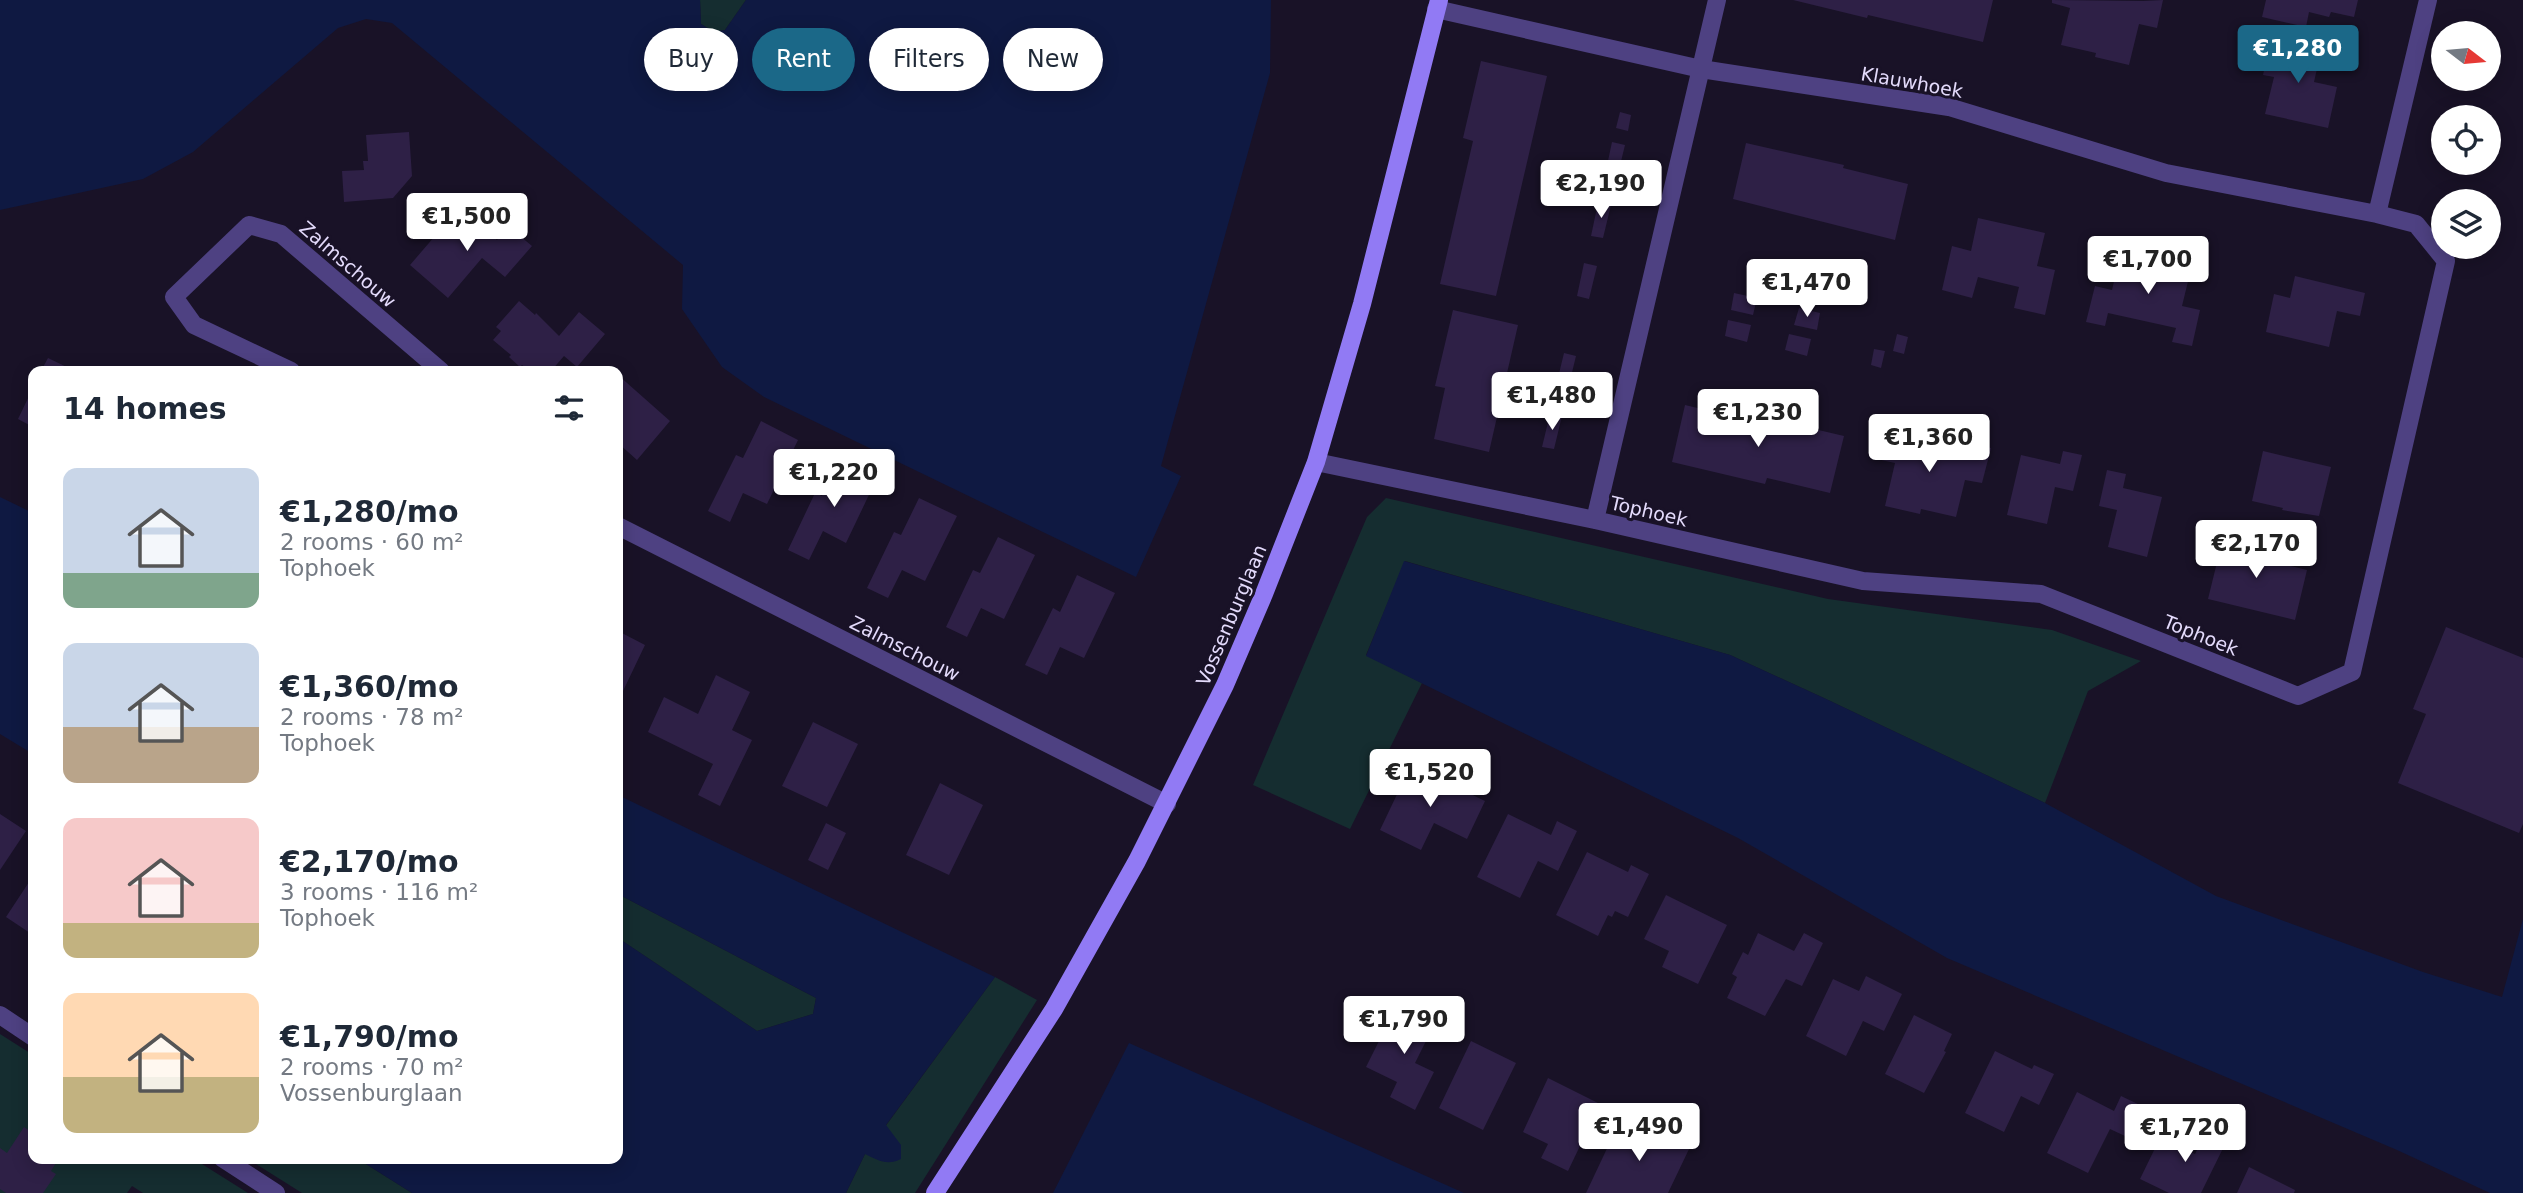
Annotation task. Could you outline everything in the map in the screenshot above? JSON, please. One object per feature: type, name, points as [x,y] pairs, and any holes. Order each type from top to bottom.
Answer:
[{"type":"street","points":[[1595,520],[1717,0]]},
{"type":"street","points":[[2376,214],[2428,0]]},
{"type":"street","name":"Klauwhoek","points":[[1437,5],[1701,69],[1949,107],[2166,173],[2376,214]]},
{"type":"street","name":"Vossenburglaan","points":[[935,1193],[1054,1009],[1167,804],[1225,685],[1316,462],[1362,304],[1437,5]]},
{"type":"street","name":"Tophoek","points":[[1316,462],[1595,520],[1863,581],[2041,594],[2298,696],[2352,672],[2446,261],[2416,224],[2376,214]]},
{"type":"street","name":"Zalmschouw","points":[[280,366],[194,325],[174,297],[249,225],[281,234],[435,366]]},
{"type":"street","name":"Zalmschouw","points":[[623,529],[1167,804]]},
{"type":"street","points":[[0,1015],[28,1034]]},
{"type":"street","points":[[231,1164],[276,1193]]},
{"type":"green space","points":[[700,0],[746,0],[726,28],[708,28],[701,24]]},
{"type":"green space","points":[[1386,498],[1828,599],[2052,630],[2141,661],[2088,691],[2045,803],[1730,655],[1405,561],[1366,655],[1422,683],[1350,829],[1253,785],[1367,517]]},
{"type":"green space","points":[[623,897],[816,998],[813,1014],[757,1031],[623,941]]},
{"type":"green space","points":[[995,977],[1037,1000],[915,1193],[846,1193],[865,1154]]},
{"type":"green space","points":[[0,1034],[28,1052],[28,1164],[202,1164],[248,1193],[143,1193],[132,1186],[127,1193],[0,1193]]},
{"type":"green space","points":[[256,1164],[366,1164],[412,1193],[302,1193]]},
{"type":"water","points":[[0,0],[700,0],[701,24],[708,28],[644,28],[644,91],[738,91],[738,28],[726,28],[746,0],[1271,0],[1270,73],[1161,466],[1181,476],[1136,577],[764,397],[722,367],[682,309],[683,265],[392,23],[366,19],[338,28],[193,152],[143,179],[0,210]]},
{"type":"water","points":[[0,497],[28,511],[28,751],[0,734]]},
{"type":"water","points":[[1404,561],[1730,655],[2045,803],[2216,896],[2423,972],[2502,997],[2523,919],[2523,1193],[2490,1193],[2397,1150],[1947,958],[1738,838],[1366,656]]},
{"type":"water","points":[[623,797],[995,977],[886,1125],[901,1145],[901,1159],[887,1162],[865,1154],[846,1193],[412,1193],[366,1164],[623,1164],[623,941],[757,1031],[813,1014],[816,998],[623,897]]},
{"type":"water","points":[[1129,1043],[1464,1193],[1053,1193]]},
{"type":"building","points":[[1793,0],[1993,0],[1983,42]]},
{"type":"building","points":[[2052,0],[2163,0],[2157,28],[2139,24],[2129,65],[2095,57],[2096,53],[2061,45],[2070,8],[2052,3]]},
{"type":"building","points":[[2266,0],[2358,0],[2354,17],[2331,12],[2329,17],[2309,12],[2306,27],[2262,17]]},
{"type":"building","points":[[2271,39],[2321,51],[2314,82],[2337,87],[2328,128],[2265,114],[2274,77],[2263,75]]},
{"type":"building","points":[[1481,61],[1547,76],[1496,296],[1440,284],[1473,141],[1463,138]]},
{"type":"building","points":[[1620,112],[1631,115],[1628,131],[1616,128]]},
{"type":"building","points":[[409,132],[412,176],[393,198],[344,202],[342,171],[364,170],[363,161],[368,161],[366,135]]},
{"type":"building","points":[[1612,142],[1625,145],[1617,178],[1605,175]]},
{"type":"building","points":[[1746,143],[1844,165],[1843,168],[1908,184],[1895,240],[1733,199]]},
{"type":"building","points":[[1598,203],[1611,205],[1603,238],[1591,236]]},
{"type":"building","points":[[459,208],[497,240],[508,226],[532,246],[505,277],[482,258],[448,298],[410,265]]},
{"type":"building","points":[[1978,218],[2045,233],[2037,266],[2055,270],[2045,315],[2014,308],[2019,287],[1978,277],[1972,298],[1942,290],[1952,246],[1971,251]]},
{"type":"building","points":[[2121,252],[2192,265],[2182,306],[2200,310],[2192,346],[2172,342],[2176,328],[2108,313],[2105,326],[2086,322],[2095,286],[2112,290]]},
{"type":"building","points":[[1584,263],[1597,266],[1589,299],[1577,296]]},
{"type":"building","points":[[2295,276],[2365,293],[2360,316],[2337,311],[2329,347],[2266,332],[2274,294],[2290,298]]},
{"type":"building","points":[[1734,293],[1757,298],[1753,315],[1731,310]]},
{"type":"building","points":[[519,301],[535,315],[536,313],[559,336],[579,312],[605,334],[578,366],[564,356],[555,366],[519,366],[509,357],[511,355],[493,340],[501,331],[496,327]]},
{"type":"building","points":[[1799,308],[1820,313],[1817,330],[1794,325]]},
{"type":"building","points":[[1453,310],[1518,325],[1489,452],[1434,439],[1445,388],[1435,386]]},
{"type":"building","points":[[1728,320],[1751,325],[1747,342],[1725,336]]},
{"type":"building","points":[[1789,334],[1811,339],[1807,356],[1785,350]]},
{"type":"building","points":[[1897,334],[1908,337],[1904,354],[1893,351]]},
{"type":"building","points":[[1874,349],[1885,351],[1881,368],[1871,365]]},
{"type":"building","points":[[1564,353],[1576,356],[1568,389],[1556,386]]},
{"type":"building","points":[[48,358],[65,366],[44,366]]},
{"type":"building","points":[[623,379],[670,421],[637,460],[623,447]]},
{"type":"building","points":[[28,398],[28,424],[18,419]]},
{"type":"building","points":[[1685,405],[1748,420],[1750,414],[1844,436],[1830,493],[1767,478],[1765,484],[1672,462]]},
{"type":"building","points":[[1550,414],[1562,416],[1554,449],[1542,447]]},
{"type":"building","points":[[761,421],[798,440],[767,504],[743,493],[730,522],[708,511],[736,455],[743,458]]},
{"type":"building","points":[[1885,423],[1905,428],[1901,441],[1969,456],[1972,443],[1991,448],[1982,483],[1965,480],[1956,517],[1921,509],[1920,514],[1885,506],[1895,463],[1877,459]]},
{"type":"building","points":[[2063,451],[2082,455],[2073,491],[2055,487],[2047,524],[2007,515],[2021,455],[2060,464]]},
{"type":"building","points":[[2263,451],[2331,467],[2319,516],[2282,510],[2283,508],[2252,501]]},
{"type":"building","points":[[840,460],[877,478],[846,543],[823,531],[809,560],[788,550],[815,493],[822,496]]},
{"type":"building","points":[[2107,470],[2126,474],[2123,488],[2162,497],[2147,557],[2108,547],[2117,510],[2099,506]]},
{"type":"building","points":[[919,498],[957,516],[925,581],[902,570],[888,598],[867,588],[894,532],[901,535]]},
{"type":"building","points":[[2234,532],[2267,540],[2263,559],[2307,570],[2295,620],[2208,599],[2220,550],[2229,552]]},
{"type":"building","points":[[998,537],[1035,555],[1004,619],[981,608],[967,637],[946,627],[973,570],[980,573]]},
{"type":"building","points":[[1077,575],[1115,593],[1084,658],[1060,647],[1047,675],[1025,665],[1053,608],[1060,612]]},
{"type":"building","points":[[2446,627],[2523,658],[2523,824],[2519,833],[2398,783],[2426,714],[2413,709]]},
{"type":"building","points":[[623,634],[645,645],[623,691]]},
{"type":"building","points":[[716,675],[750,692],[732,730],[752,740],[720,806],[698,795],[713,764],[648,732],[664,697],[698,714]]},
{"type":"building","points":[[813,722],[858,744],[827,807],[782,786]]},
{"type":"building","points":[[1411,765],[1485,801],[1467,839],[1434,823],[1421,850],[1380,830]]},
{"type":"building","points":[[940,783],[983,805],[949,875],[906,855]]},
{"type":"building","points":[[0,814],[26,831],[0,870]]},
{"type":"building","points":[[1508,814],[1551,835],[1557,821],[1577,831],[1558,871],[1538,861],[1520,898],[1477,877]]},
{"type":"building","points":[[826,823],[846,833],[828,870],[808,860]]},
{"type":"building","points":[[1587,852],[1628,872],[1631,865],[1649,874],[1628,917],[1615,911],[1612,917],[1608,915],[1598,936],[1556,915]]},
{"type":"building","points":[[28,884],[28,932],[6,917]]},
{"type":"building","points":[[1666,895],[1727,925],[1698,984],[1662,967],[1669,951],[1644,939]]},
{"type":"building","points":[[1758,933],[1794,951],[1804,933],[1823,943],[1802,986],[1786,979],[1765,1016],[1727,998],[1737,977],[1732,974],[1743,952],[1748,955]]},
{"type":"building","points":[[1866,976],[1902,994],[1884,1031],[1863,1021],[1846,1056],[1806,1036],[1833,979],[1859,991]]},
{"type":"building","points":[[1397,1005],[1435,1023],[1415,1063],[1434,1072],[1415,1110],[1390,1097],[1397,1082],[1366,1067]]},
{"type":"building","points":[[1914,1015],[1952,1034],[1944,1051],[1946,1052],[1924,1093],[1885,1074]]},
{"type":"building","points":[[1471,1041],[1516,1063],[1483,1130],[1439,1108]]},
{"type":"building","points":[[1995,1051],[2032,1069],[2034,1065],[2054,1074],[2039,1105],[2021,1096],[2004,1132],[1965,1113]]},
{"type":"building","points":[[1548,1078],[1600,1104],[1568,1171],[1541,1158],[1548,1144],[1523,1132]]},
{"type":"building","points":[[2077,1092],[2114,1111],[2121,1096],[2140,1105],[2125,1136],[2110,1129],[2088,1173],[2047,1153]]},
{"type":"building","points":[[1619,1123],[1649,1138],[1653,1129],[1690,1147],[1668,1193],[1586,1193]]},
{"type":"building","points":[[2210,1124],[2230,1134],[2201,1193],[2169,1193],[2140,1179],[2160,1138],[2195,1154]]},
{"type":"building","points":[[24,1127],[28,1130],[28,1164],[55,1164],[51,1171],[56,1174],[43,1193],[6,1193],[0,1189],[0,1148],[7,1153]]},
{"type":"building","points":[[2249,1167],[2295,1190],[2294,1193],[2237,1193]]}]
